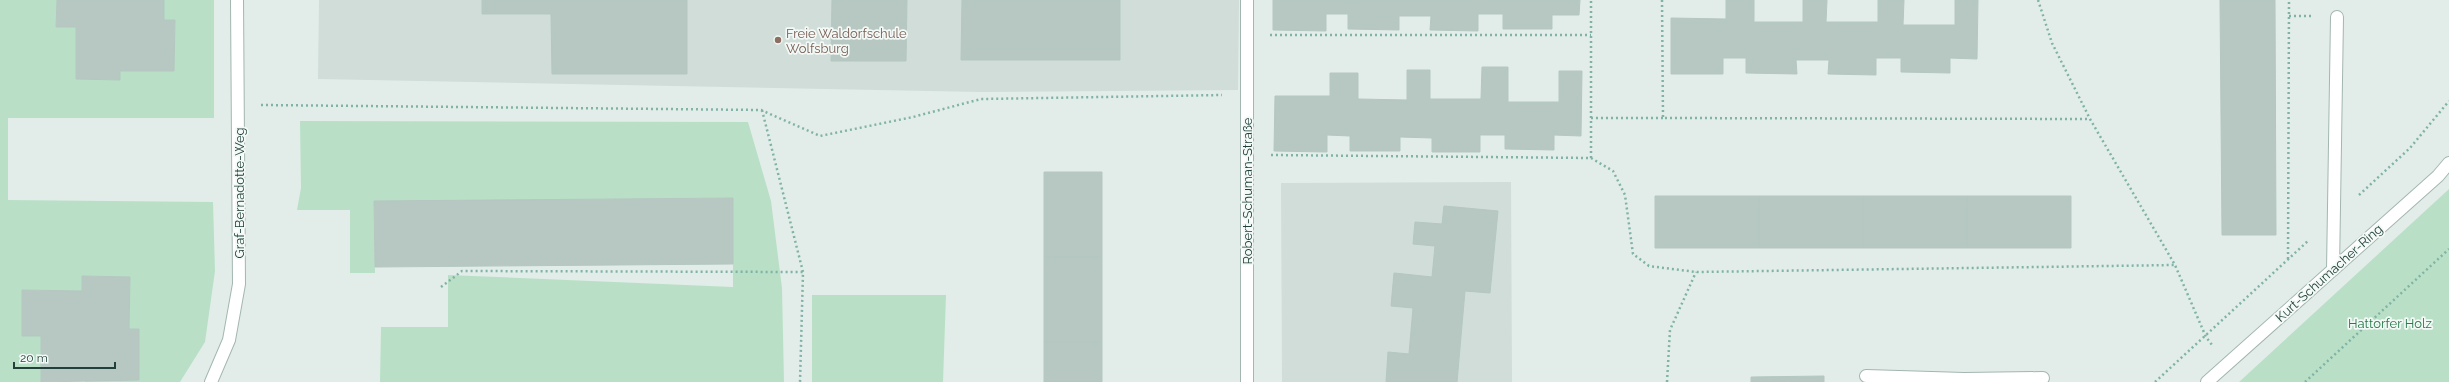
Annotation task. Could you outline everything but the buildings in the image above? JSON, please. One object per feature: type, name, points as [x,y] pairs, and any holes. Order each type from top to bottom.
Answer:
[{"type":"street","name":"Graf-Bernadotte-Weg","points":[[211,382],[229,340],[239,284],[237,0]]},
{"type":"street","name":"Robert-Schuman-Straße","points":[[1247,0],[1247,382]]},
{"type":"street","points":[[2333,270],[2336,17]]},
{"type":"street","name":"Kurt-Schumacher-Ring","points":[[2207,382],[2438,176],[2449,163]]},
{"type":"street","points":[[1866,376],[1964,380],[2043,378]]},
{"type":"path","points":[[1591,0],[1591,158]]},
{"type":"path","points":[[1662,0],[1663,118]]},
{"type":"path","points":[[2038,0],[2052,43],[2090,119],[2175,265],[2206,337],[2227,364]]},
{"type":"path","points":[[2288,259],[2289,0]]},
{"type":"path","points":[[1248,35],[1591,35]]},
{"type":"path","points":[[238,104],[761,110],[820,136],[913,117],[981,99],[1247,95]]},
{"type":"path","points":[[2155,382],[2206,337],[2288,259],[2410,148],[2449,101]]},
{"type":"path","points":[[761,110],[803,272],[800,382]]},
{"type":"path","points":[[1591,118],[2090,119]]},
{"type":"path","points":[[1247,154],[1591,158],[1613,171],[1625,195],[1633,254],[1649,266],[1696,272],[2175,265]]},
{"type":"path","points":[[2305,382],[2449,249]]},
{"type":"path","points":[[441,287],[462,271],[803,272]]},
{"type":"path","points":[[1667,382],[1670,330],[1696,272]]},
{"type":"shaded area","name":"Freie Waldorfschule Wolfsburg","points":[[319,0],[1239,0],[1238,90],[981,92],[318,79]]},
{"type":"shaded area","points":[[1511,182],[1512,382],[1282,382],[1281,183]]},
{"type":"green space","points":[[0,0],[57,0],[56,27],[76,27],[76,79],[120,80],[120,71],[174,71],[175,20],[164,20],[164,0],[214,0],[214,118],[8,118],[8,200],[213,202],[215,271],[205,342],[180,382],[85,382],[85,380],[139,380],[139,329],[129,329],[130,277],[82,276],[82,291],[22,290],[22,336],[41,336],[41,382],[0,382]]},
{"type":"green space","points":[[300,121],[748,122],[771,201],[782,288],[784,382],[380,382],[381,327],[448,327],[448,275],[733,287],[733,198],[374,202],[375,273],[350,273],[350,210],[297,210],[301,188]]},
{"type":"green space","name":"Hattorfer Holz","points":[[2449,189],[2449,382],[2239,382]]},
{"type":"green space","points":[[812,295],[946,295],[943,382],[812,382]]},
{"type":"place","name":"Freie Waldorfschule Wolfsburg","points":[[778,40]]}]
